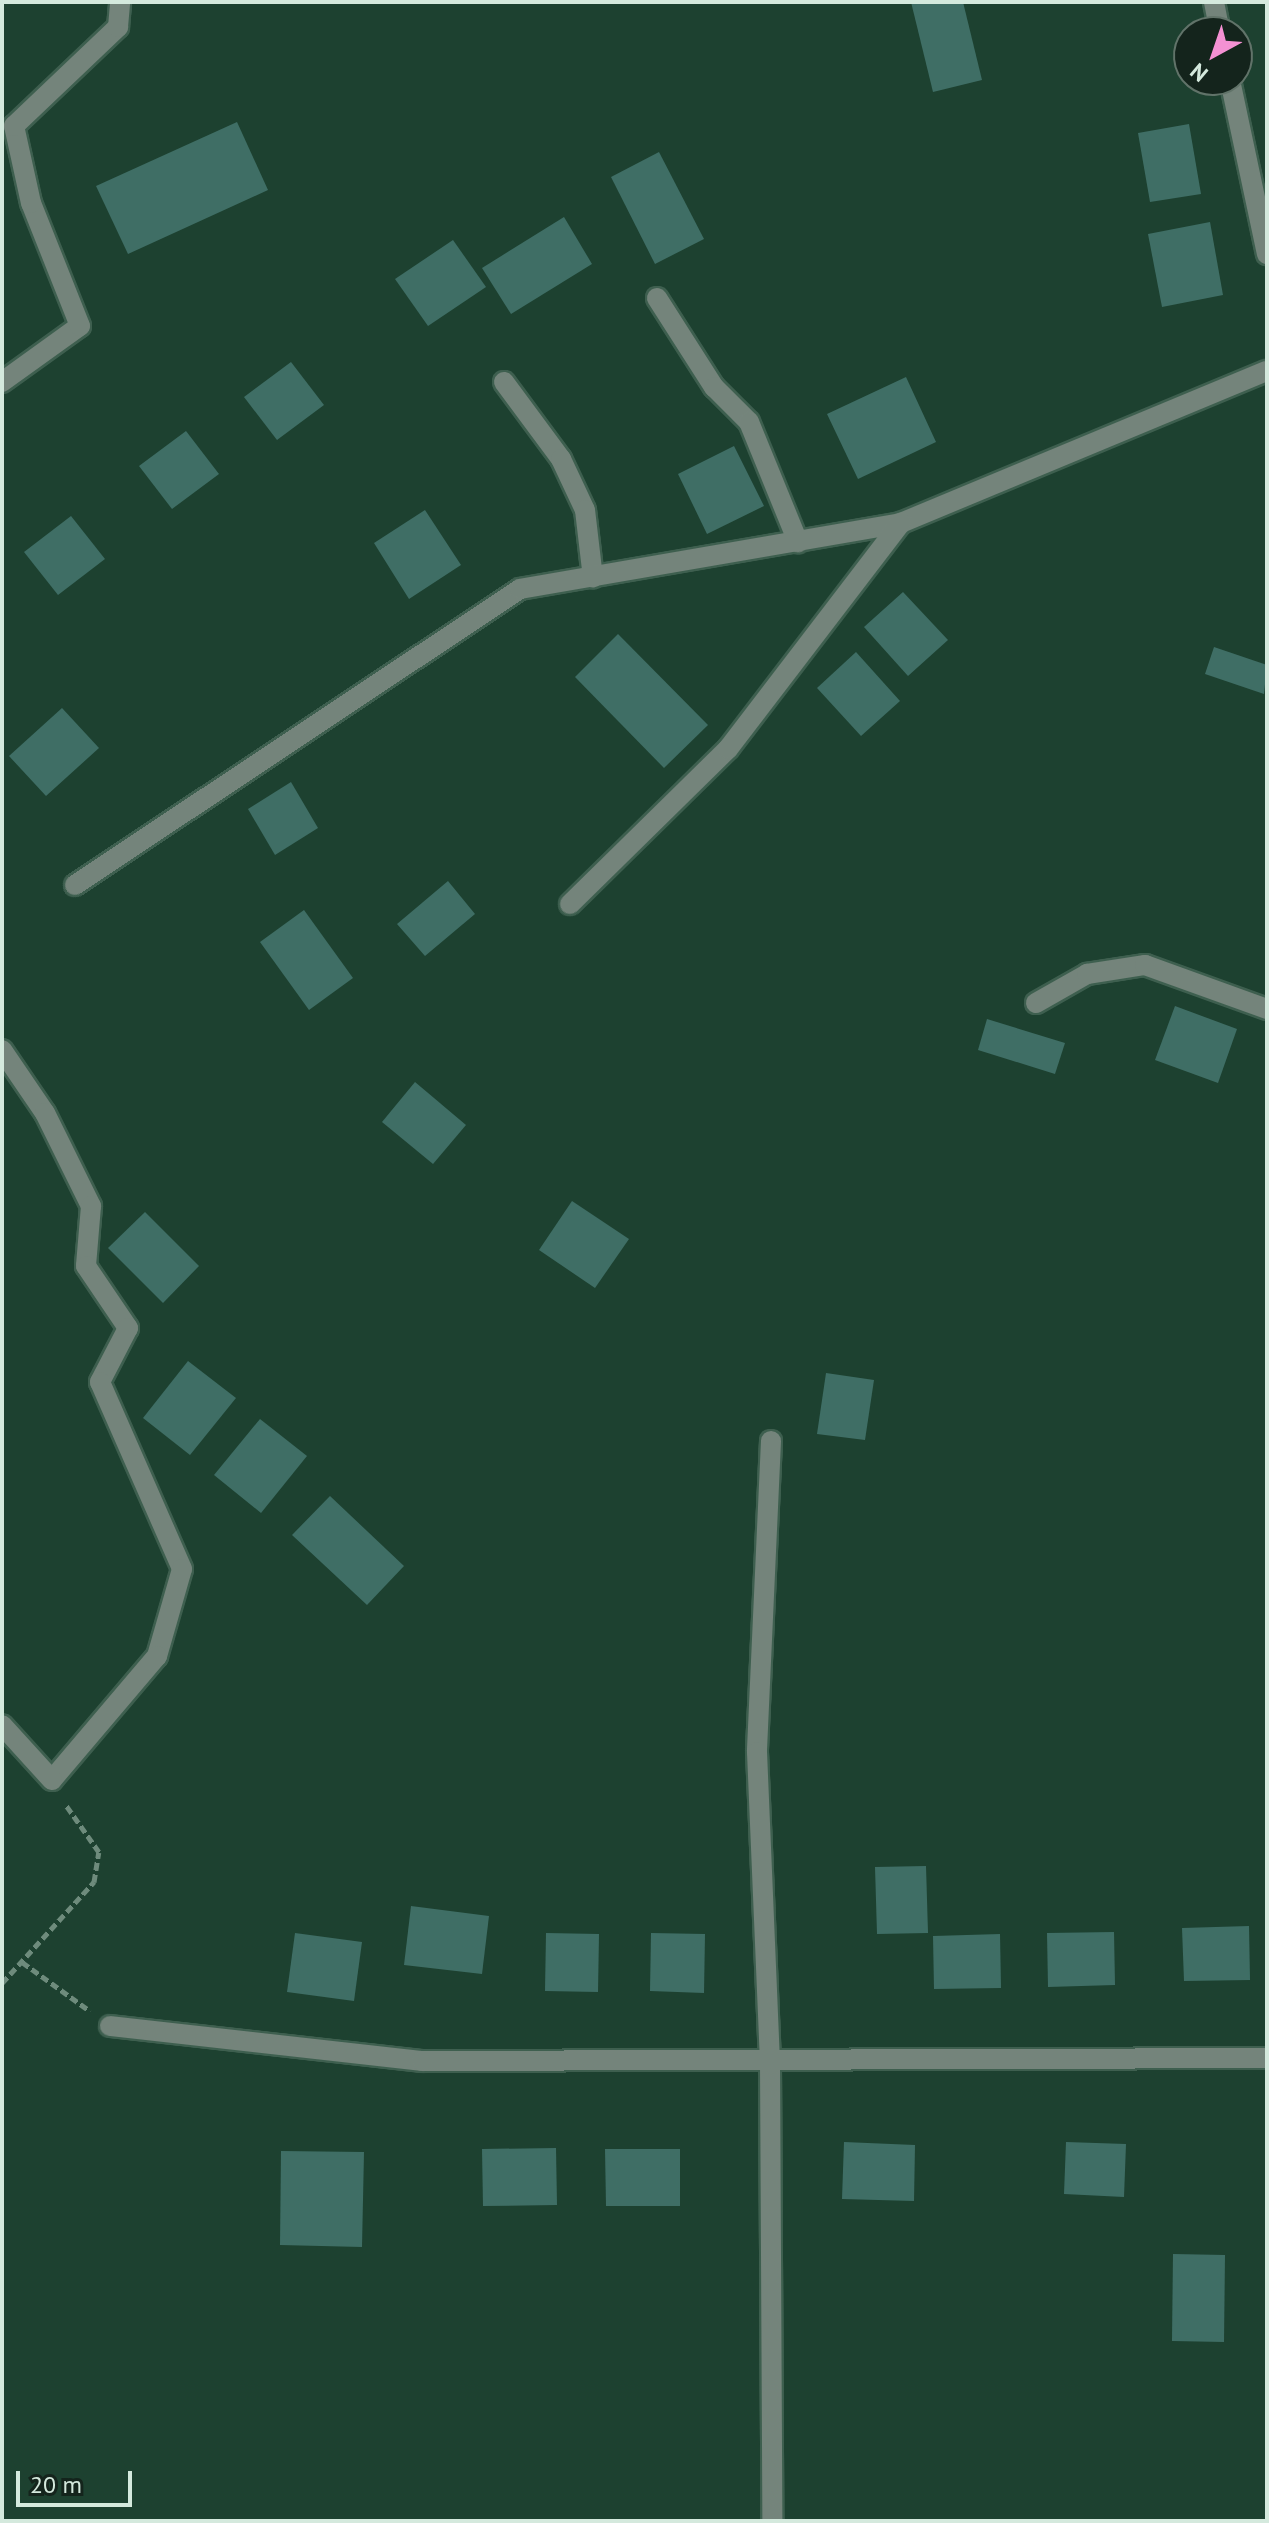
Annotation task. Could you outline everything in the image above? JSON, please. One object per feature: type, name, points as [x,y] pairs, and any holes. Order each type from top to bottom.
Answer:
[{"type":"street","points":[[2,382],[80,326],[10,142],[14,126],[118,27],[120,2]]},
{"type":"street","points":[[1233,96],[1267,254]]},
{"type":"street","points":[[657,298],[714,387],[749,422],[798,542]]},
{"type":"street","points":[[75,885],[520,589],[901,523],[1267,371]]},
{"type":"street","points":[[504,382],[561,459],[585,510],[593,578]]},
{"type":"street","points":[[570,904],[728,749],[901,523]]},
{"type":"street","points":[[1036,1003],[1087,974],[1145,965],[1267,1009]]},
{"type":"street","points":[[2,1050],[45,1113],[91,1206],[86,1266],[128,1328],[100,1382],[182,1569],[157,1656],[52,1780],[2,1725]]},
{"type":"street","points":[[771,1441],[757,1752],[770,2064],[772,2521]]},
{"type":"street","points":[[110,2026],[422,2061],[770,2064],[1267,2058]]},
{"type":"path","points":[[2,1983],[94,1882],[99,1852],[52,1780]]},
{"type":"path","points":[[22,1962],[110,2026]]},
{"type":"building","points":[[911,2],[963,2],[982,80],[933,92]]},
{"type":"building","points":[[237,122],[268,190],[128,254],[96,186]]},
{"type":"building","points":[[1189,124],[1201,194],[1150,202],[1138,133]]},
{"type":"building","points":[[659,152],[704,239],[655,264],[611,177]]},
{"type":"building","points":[[564,217],[592,264],[511,314],[482,268]]},
{"type":"building","points":[[1210,222],[1223,295],[1162,307],[1148,234]]},
{"type":"building","points":[[453,240],[486,287],[428,326],[395,279]]},
{"type":"building","points":[[291,362],[324,405],[277,440],[244,397]]},
{"type":"building","points":[[906,377],[936,442],[858,479],[827,414]]},
{"type":"building","points":[[186,431],[219,474],[172,509],[139,466]]},
{"type":"building","points":[[734,446],[764,506],[707,534],[678,474]]},
{"type":"building","points":[[425,510],[461,565],[409,599],[374,543]]},
{"type":"building","points":[[71,516],[105,559],[58,595],[24,552]]},
{"type":"building","points":[[903,592],[948,640],[908,676],[864,627]]},
{"type":"building","points":[[618,634],[708,725],[664,768],[575,677]]},
{"type":"building","points":[[1214,647],[1267,665],[1264,694],[1205,674]]},
{"type":"building","points":[[856,652],[900,701],[861,736],[817,688]]},
{"type":"building","points":[[62,708],[99,748],[46,796],[9,756]]},
{"type":"building","points":[[291,782],[318,828],[275,855],[248,809]]},
{"type":"building","points":[[448,881],[475,914],[425,956],[397,924]]},
{"type":"building","points":[[304,910],[353,978],[309,1010],[260,942]]},
{"type":"building","points":[[1175,1006],[1237,1029],[1218,1083],[1155,1060]]},
{"type":"building","points":[[987,1019],[1065,1043],[1055,1074],[978,1050]]},
{"type":"building","points":[[415,1082],[466,1125],[433,1164],[382,1122]]},
{"type":"building","points":[[572,1201],[629,1239],[595,1288],[539,1250]]},
{"type":"building","points":[[145,1212],[199,1266],[163,1303],[108,1248]]},
{"type":"building","points":[[188,1361],[236,1398],[190,1455],[143,1418]]},
{"type":"building","points":[[826,1373],[874,1380],[865,1440],[817,1434]]},
{"type":"building","points":[[260,1419],[307,1456],[261,1513],[214,1475]]},
{"type":"building","points":[[330,1496],[404,1566],[367,1605],[292,1535]]},
{"type":"building","points":[[926,1866],[928,1933],[877,1934],[875,1867]]},
{"type":"building","points":[[411,1906],[489,1916],[482,1974],[404,1965]]},
{"type":"building","points":[[1249,1926],[1250,1980],[1184,1981],[1182,1928]]},
{"type":"building","points":[[1114,1932],[1115,1985],[1048,1987],[1047,1933]]},
{"type":"building","points":[[295,1933],[362,1942],[354,2001],[287,1992]]},
{"type":"building","points":[[546,1933],[599,1934],[598,1992],[545,1991]]},
{"type":"building","points":[[651,1933],[705,1934],[704,1993],[650,1991]]},
{"type":"building","points":[[1000,1934],[1001,1988],[934,1989],[933,1936]]},
{"type":"building","points":[[844,2142],[915,2145],[914,2201],[842,2199]]},
{"type":"building","points":[[1066,2142],[1126,2144],[1124,2197],[1064,2194]]},
{"type":"building","points":[[556,2148],[557,2205],[483,2206],[482,2149]]},
{"type":"building","points":[[605,2149],[680,2149],[680,2206],[606,2206]]},
{"type":"building","points":[[281,2151],[364,2152],[362,2247],[280,2245]]},
{"type":"building","points":[[1173,2254],[1225,2255],[1224,2342],[1172,2341]]}]
